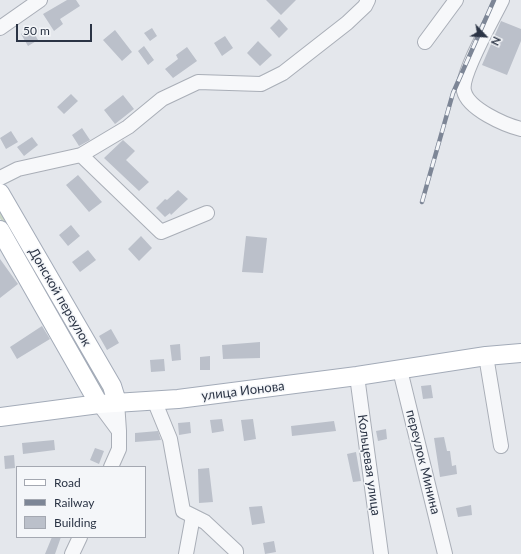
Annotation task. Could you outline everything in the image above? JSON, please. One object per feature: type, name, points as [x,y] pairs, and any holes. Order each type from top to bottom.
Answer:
[{"type":"main road","name":"Донской переулок","points":[[0,194],[112,386],[117,402]]},
{"type":"main road","name":"Донской переулок","points":[[0,230],[99,404]]},
{"type":"main road","name":"улица Ионова","points":[[0,417],[117,402],[178,399],[400,370],[486,356],[521,353]]},
{"type":"street","points":[[0,28],[40,0]]},
{"type":"street","points":[[0,178],[18,169],[81,155],[128,127],[162,99],[198,82],[261,84],[283,73],[347,23],[365,6],[368,0]]},
{"type":"street","points":[[425,42],[456,0]]},
{"type":"street","points":[[502,0],[466,74],[464,90],[470,102],[488,115],[512,127],[521,129]]},
{"type":"street","points":[[81,155],[161,232],[207,213]]},
{"type":"street","points":[[486,356],[501,446]]},
{"type":"street","name":"переулок Минина","points":[[400,370],[445,554]]},
{"type":"street","name":"Кольцевая улица","points":[[357,376],[381,554]]},
{"type":"street","points":[[154,400],[170,439],[183,511],[205,522],[236,551],[236,554]]},
{"type":"street","points":[[111,466],[119,449],[117,402]]},
{"type":"street","points":[[99,404],[119,431]]},
{"type":"street","points":[[186,554],[193,516]]},
{"type":"street","points":[[72,554],[80,538]]},
{"type":"green space","points":[[0,208],[107,395],[102,397],[98,391],[0,218]]},
{"type":"building","points":[[67,0],[76,0],[80,6],[60,19],[63,24],[54,31],[43,14]]},
{"type":"building","points":[[266,0],[296,0],[281,15]]},
{"type":"building","points":[[279,19],[288,29],[279,38],[270,28]]},
{"type":"building","points":[[501,21],[521,29],[521,41],[507,75],[482,65]]},
{"type":"building","points":[[31,28],[38,40],[28,46],[21,34]]},
{"type":"building","points":[[152,28],[157,36],[150,41],[144,33]]},
{"type":"building","points":[[115,30],[132,52],[122,61],[103,40]]},
{"type":"building","points":[[225,36],[233,48],[222,56],[214,43]]},
{"type":"building","points":[[258,41],[272,55],[260,66],[247,53]]},
{"type":"building","points":[[144,46],[154,60],[148,65],[138,51]]},
{"type":"building","points":[[187,47],[197,61],[173,78],[165,69],[178,59],[176,55]]},
{"type":"building","points":[[71,94],[78,101],[64,114],[57,107]]},
{"type":"building","points":[[123,95],[134,109],[115,124],[104,110]]},
{"type":"building","points":[[82,128],[90,140],[79,146],[72,135]]},
{"type":"building","points":[[11,131],[18,142],[6,149],[0,138]]},
{"type":"building","points":[[32,137],[38,145],[24,156],[17,147]]},
{"type":"building","points":[[123,140],[135,151],[126,160],[149,182],[139,191],[104,158]]},
{"type":"building","points":[[78,175],[102,202],[89,212],[66,185]]},
{"type":"building","points":[[178,190],[188,199],[171,215],[170,213],[165,217],[156,208],[165,199],[167,200]]},
{"type":"building","points":[[71,225],[80,236],[68,246],[59,235]]},
{"type":"building","points":[[141,236],[152,248],[139,261],[128,249]]},
{"type":"building","points":[[246,236],[267,238],[263,273],[242,272]]},
{"type":"building","points":[[88,250],[96,260],[80,272],[72,262]]},
{"type":"building","points":[[0,259],[18,284],[0,298]]},
{"type":"building","points":[[42,326],[50,339],[17,359],[10,347]]},
{"type":"building","points":[[111,329],[119,343],[107,350],[99,336]]},
{"type":"building","points":[[260,342],[260,358],[223,359],[222,345]]},
{"type":"building","points":[[180,344],[181,360],[172,361],[170,345]]},
{"type":"building","points":[[210,356],[210,370],[200,370],[200,357]]},
{"type":"building","points":[[164,359],[165,371],[151,372],[150,360]]},
{"type":"building","points":[[431,385],[433,398],[423,399],[421,386]]},
{"type":"building","points":[[222,419],[224,431],[212,433],[210,420]]},
{"type":"building","points":[[253,419],[256,439],[244,441],[241,420]]},
{"type":"building","points":[[334,421],[336,431],[292,436],[291,426]]},
{"type":"building","points":[[190,422],[191,433],[179,435],[178,423]]},
{"type":"building","points":[[386,429],[387,439],[378,441],[376,431]]},
{"type":"building","points":[[158,431],[161,440],[135,442],[135,433]]},
{"type":"building","points":[[444,437],[447,451],[450,451],[452,466],[456,465],[457,474],[440,477],[434,438]]},
{"type":"building","points":[[54,440],[55,450],[23,454],[22,443]]},
{"type":"building","points":[[95,448],[104,451],[99,464],[90,460]]},
{"type":"building","points":[[356,452],[361,481],[353,482],[347,454]]},
{"type":"building","points":[[14,455],[15,468],[5,469],[4,456]]},
{"type":"building","points":[[209,468],[213,502],[199,503],[198,469]]},
{"type":"building","points":[[471,505],[472,515],[458,517],[456,508]]},
{"type":"building","points":[[262,506],[265,523],[252,525],[249,507]]},
{"type":"building","points":[[52,538],[61,538],[55,554],[45,554]]},
{"type":"building","points":[[274,541],[276,552],[265,554],[263,543]]},
{"type":"railway","points":[[422,202],[453,93],[494,0]]}]
